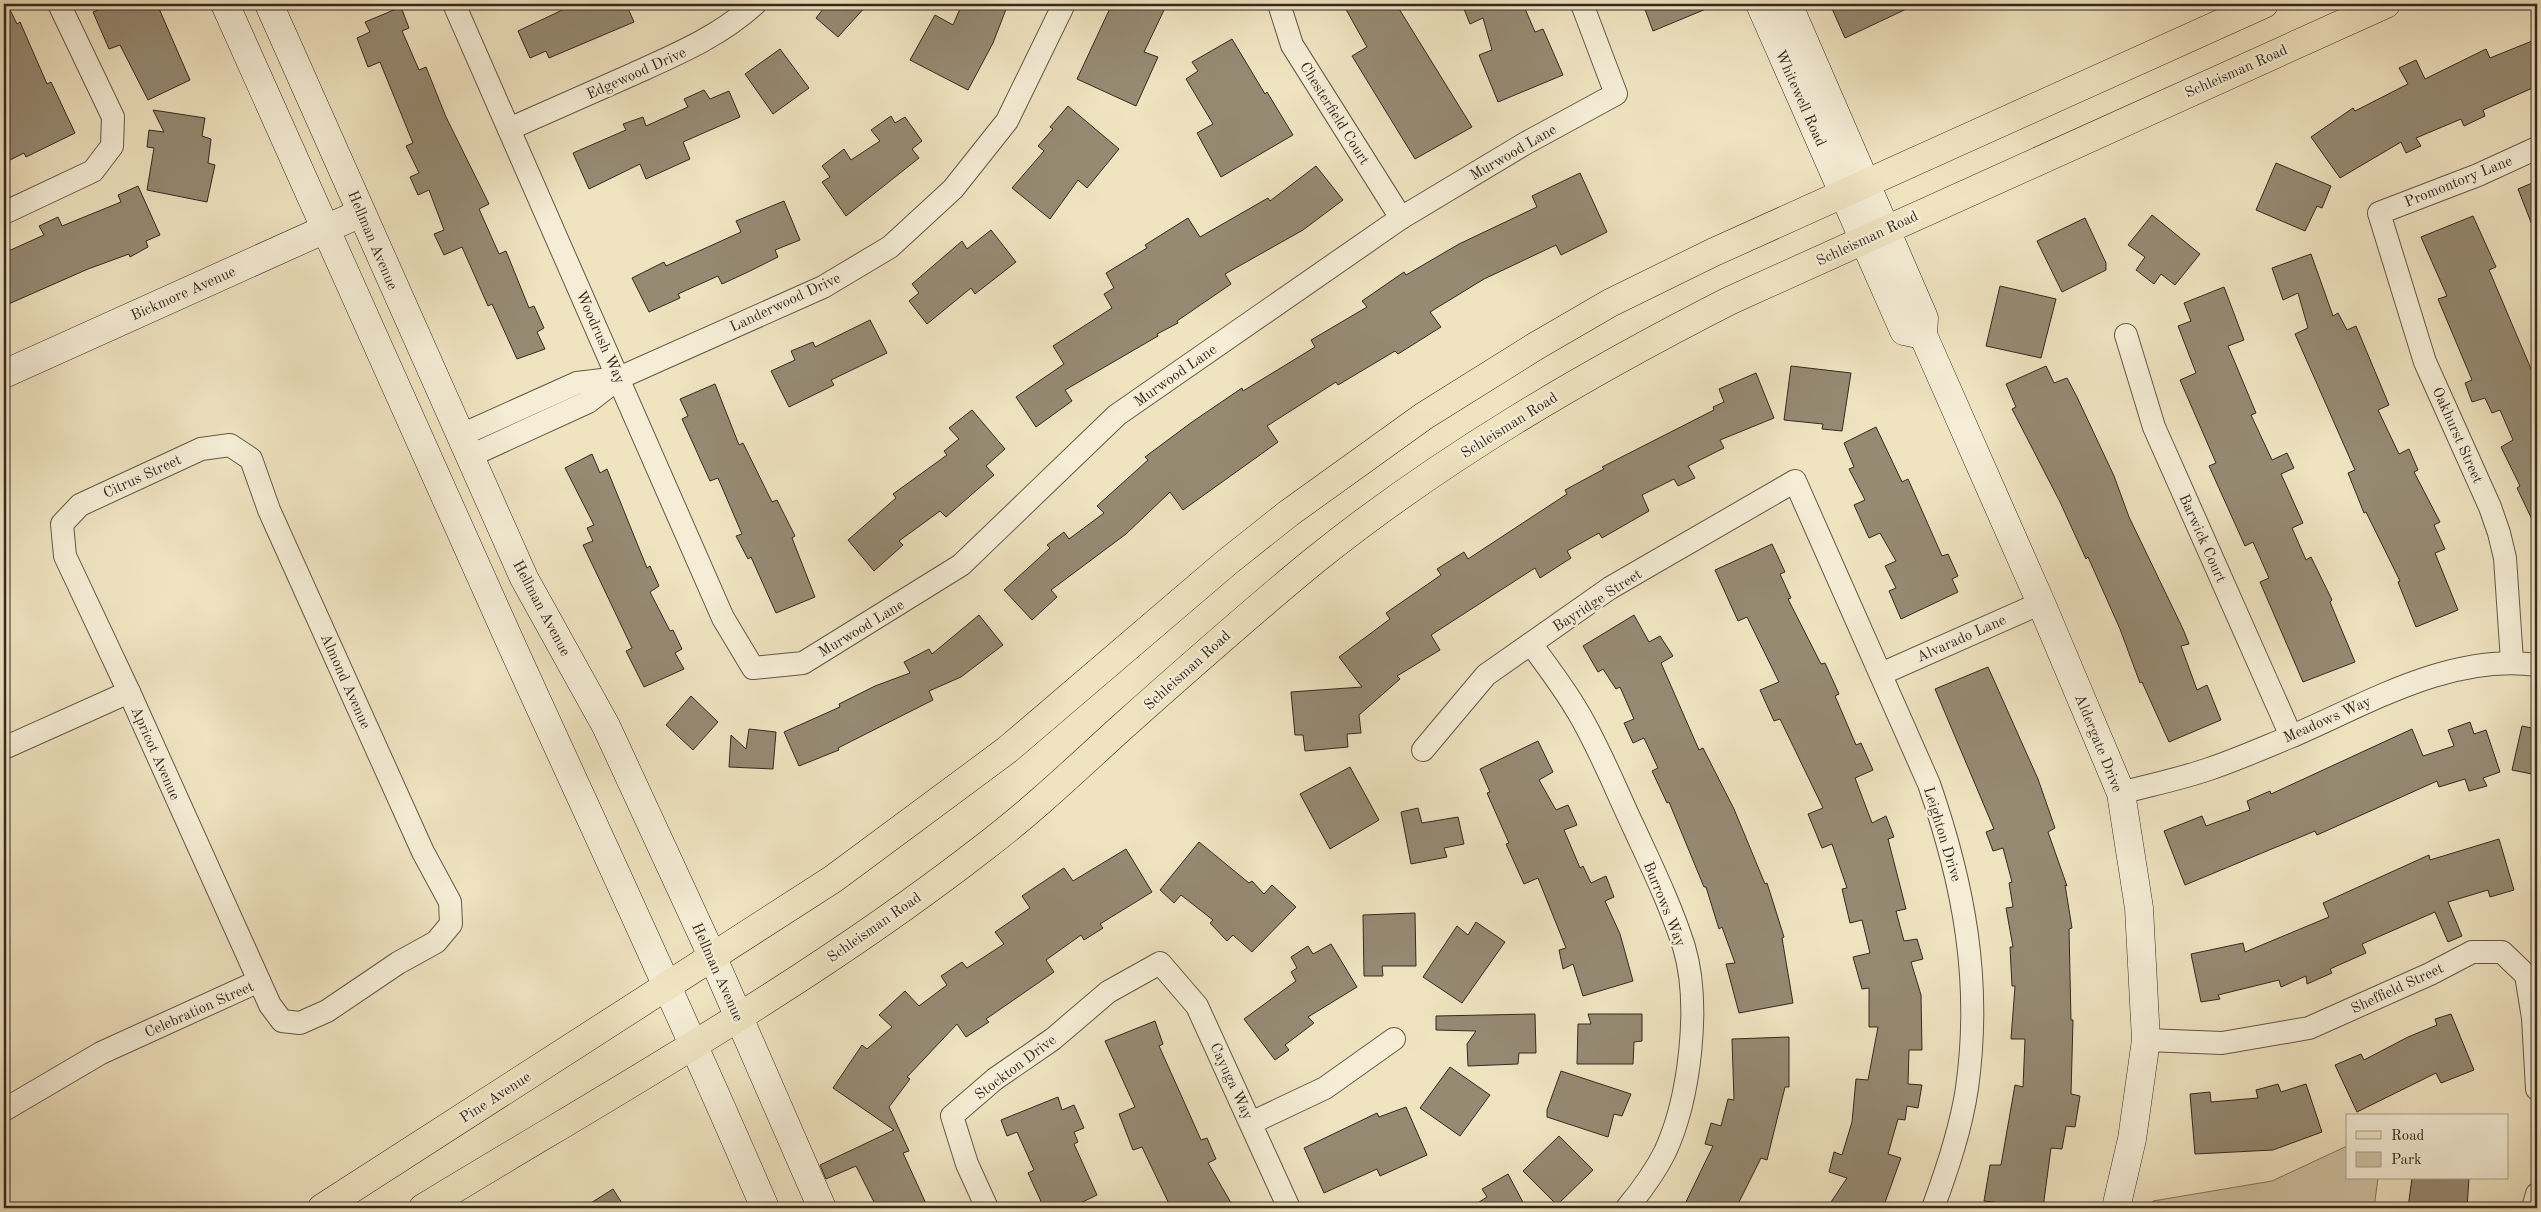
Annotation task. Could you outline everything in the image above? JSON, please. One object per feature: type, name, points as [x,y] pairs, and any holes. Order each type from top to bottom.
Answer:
[{"type":"main road","points":[[225,4],[324,230],[694,1043],[765,1208]]},
{"type":"main road","name":"Hellman Avenue","points":[[269,4],[464,447],[524,578],[606,726],[713,958],[822,1208]]},
{"type":"main road","name":"Whitewell Road","points":[[1760,4],[1854,187]]},
{"type":"main road","name":"Whitewell Road","points":[[1788,4],[1854,187]]},
{"type":"main road","points":[[667,986],[713,958],[832,879],[957,789],[1007,750],[1254,541],[1356,464],[1424,416],[1610,303],[1854,187],[2264,4]]},
{"type":"main road","name":"Schleisman Road","points":[[738,1017],[887,920],[984,848],[1245,618],[1319,557],[1420,483],[1487,438],[1574,384],[1729,301],[2386,4]]},
{"type":"main road","name":"Aldergate Drive","points":[[1854,187],[1875,234],[1904,331],[1923,335],[2041,603],[2121,793],[2139,908],[2146,1040],[2132,1140],[2116,1208]]},
{"type":"main road","name":"Bickmore Avenue","points":[[4,374],[362,212]]},
{"type":"main road","name":"Pine Avenue","points":[[322,1208],[667,986]]},
{"type":"main road","points":[[423,1208],[738,1017]]},
{"type":"street","points":[[4,213],[93,171],[112,146],[113,117],[59,4]]},
{"type":"street","name":"Woodrush Way","points":[[454,4],[724,618],[753,668]]},
{"type":"street","name":"Edgewood Drive","points":[[509,130],[682,52],[713,36],[740,18],[755,4]]},
{"type":"street","name":"Landerwood Drive","points":[[464,447],[588,402],[619,378],[824,287],[890,247],[953,189],[1007,121],[1064,4]]},
{"type":"street","name":"Chesterfield Court","points":[[1280,4],[1292,45],[1401,218]]},
{"type":"street","name":"Murwood Lane","points":[[753,668],[804,662],[961,565],[1117,415],[1401,218],[1526,143],[1616,94],[1582,4]]},
{"type":"street","name":"Promontory Lane","points":[[2379,213],[2478,175],[2537,148]]},
{"type":"street","name":"Oakhurst Street","points":[[2379,213],[2425,362],[2490,507],[2499,533],[2505,558],[2512,661]]},
{"type":"street","name":"Barwick Court","points":[[2126,335],[2154,428],[2291,736]]},
{"type":"street","name":"Citrus Street","points":[[62,524],[80,505],[201,449],[230,445]]},
{"type":"street","name":"Almond Avenue","points":[[230,445],[251,459],[269,510],[418,843],[450,902],[451,924]]},
{"type":"street","name":"Bayridge Street","points":[[1423,750],[1486,675],[1610,588],[1796,481]]},
{"type":"street","name":"Leighton Drive","points":[[1796,481],[1929,784],[1946,835],[1963,898],[1970,961],[1973,1020],[1967,1090],[1950,1160],[1933,1208]]},
{"type":"street","name":"Apricot Avenue","points":[[62,524],[64,556],[129,692],[258,981]]},
{"type":"street","name":"Alvarado Lane","points":[[1881,674],[2041,603]]},
{"type":"street","name":"Burrows Way","points":[[1531,644],[1577,711],[1594,742],[1665,897],[1684,949],[1692,1003],[1690,1058],[1680,1104],[1665,1151],[1642,1189],[1627,1208]]},
{"type":"street","name":"Meadows Way","points":[[2121,793],[2209,769],[2291,736],[2389,691],[2440,674],[2512,661],[2537,665]]},
{"type":"street","points":[[4,748],[129,692]]},
{"type":"street","name":"Celebration Street","points":[[4,1110],[101,1053],[258,981],[270,1005],[282,1021],[300,1023],[327,1011],[398,963],[436,942],[451,924]]},
{"type":"street","name":"Sheffield Street","points":[[2146,1040],[2222,1043],[2309,1028],[2430,974],[2472,952],[2502,952],[2526,975],[2533,1018],[2537,1089]]},
{"type":"street","name":"Cayuga Way","points":[[1160,963],[1197,1006],[1289,1208]]},
{"type":"street","name":"Stockton Drive","points":[[988,1208],[967,1164],[952,1116],[996,1079],[1053,1039],[1108,992],[1160,963]]},
{"type":"street","points":[[1251,1123],[1326,1088],[1394,1039]]},
{"type":"street","points":[[2533,1208],[2537,1194]]},
{"type":"green space","points":[[2346,1146],[2346,1180],[2378,1180],[2374,1208],[2151,1208],[2153,1201],[2272,1181]]},
{"type":"building","points":[[4,4],[7,4],[17,24],[20,22],[47,84],[51,82],[75,133],[26,157],[24,153],[4,163]]},
{"type":"building","points":[[112,4],[157,4],[190,80],[148,100],[120,45],[109,49],[93,12]]},
{"type":"building","points":[[575,4],[626,4],[634,22],[549,58],[546,51],[530,58],[518,31]]},
{"type":"building","points":[[827,4],[868,4],[838,37],[816,18]]},
{"type":"building","points":[[962,4],[1008,4],[993,43],[968,90],[910,60],[935,15],[953,25]]},
{"type":"building","points":[[1112,4],[1154,4],[1165,8],[1144,52],[1158,57],[1136,106],[1077,79]]},
{"type":"building","points":[[1343,4],[1396,4],[1472,127],[1415,159],[1352,56],[1367,47]]},
{"type":"building","points":[[1462,4],[1523,4],[1535,32],[1543,29],[1563,75],[1498,102],[1479,55],[1492,50],[1483,18],[1470,24]]},
{"type":"building","points":[[1643,4],[1718,4],[1653,31]]},
{"type":"building","points":[[1830,4],[1917,4],[1845,38]]},
{"type":"building","points":[[401,7],[409,28],[402,31],[419,70],[426,67],[446,117],[489,204],[479,209],[499,254],[506,251],[529,308],[534,306],[544,328],[537,332],[545,349],[517,359],[492,304],[488,306],[462,247],[444,255],[434,234],[444,230],[429,190],[418,195],[410,177],[419,173],[406,146],[413,143],[380,62],[368,67],[357,38],[370,32],[365,22]]},
{"type":"building","points":[[1232,39],[1265,94],[1267,92],[1293,135],[1221,177],[1197,133],[1213,124],[1186,79],[1198,71],[1192,62]]},
{"type":"building","points":[[2537,39],[2537,86],[2483,110],[2485,116],[2464,126],[2461,119],[2416,138],[2421,146],[2406,153],[2401,142],[2340,178],[2311,137],[2353,108],[2355,111],[2408,84],[2399,68],[2416,60],[2425,79],[2486,49],[2490,58]]},
{"type":"building","points":[[780,49],[809,88],[773,114],[745,74]]},
{"type":"building","points":[[704,90],[710,99],[729,91],[740,117],[683,142],[690,159],[646,179],[640,164],[589,189],[573,153],[626,130],[623,124],[643,117],[646,126],[688,107],[684,99]]},
{"type":"building","points":[[1068,106],[1119,149],[1087,188],[1078,180],[1050,219],[1012,188],[1044,151],[1038,146],[1053,129],[1050,127]]},
{"type":"building","points":[[153,110],[205,118],[202,136],[211,139],[208,163],[215,165],[207,202],[147,190],[154,148],[147,147],[149,130],[164,132]]},
{"type":"building","points":[[891,116],[895,123],[905,117],[922,141],[912,149],[919,158],[846,216],[822,182],[830,177],[822,166],[844,149],[851,160],[880,141],[871,130]]},
{"type":"building","points":[[2276,163],[2331,186],[2322,208],[2317,206],[2305,231],[2256,210]]},
{"type":"building","points":[[1316,166],[1343,200],[1303,230],[1225,274],[1231,284],[1177,321],[1178,323],[1065,390],[1072,401],[1036,427],[1016,397],[1064,364],[1053,346],[1112,308],[1104,294],[1114,288],[1106,273],[1147,248],[1145,245],[1188,218],[1200,237],[1268,198],[1270,201]]},
{"type":"building","points":[[1580,173],[1607,232],[1561,255],[1556,245],[1484,279],[1430,312],[1441,327],[1398,354],[1395,351],[1338,385],[1336,382],[1267,426],[1278,442],[1183,510],[1170,492],[1126,534],[1051,590],[1057,597],[1032,620],[1004,590],[1050,548],[1047,545],[1064,532],[1069,539],[1104,513],[1097,506],[1148,460],[1145,457],[1192,422],[1242,388],[1243,391],[1315,347],[1311,340],[1367,307],[1362,301],[1404,272],[1406,275],[1459,244],[1537,207],[1532,196]]},
{"type":"building","points":[[2537,181],[2537,235],[2536,235],[2518,189]]},
{"type":"building","points":[[138,186],[160,235],[146,241],[148,247],[130,257],[129,254],[88,269],[4,306],[4,253],[44,235],[39,226],[58,217],[62,226],[121,202],[118,195]]},
{"type":"building","points":[[784,201],[800,240],[775,250],[778,257],[748,272],[722,284],[718,276],[678,294],[680,298],[649,312],[632,278],[664,262],[666,266],[741,232],[736,221]]},
{"type":"building","points":[[2152,215],[2200,254],[2175,285],[2161,274],[2154,284],[2136,270],[2145,257],[2128,245]]},
{"type":"building","points":[[2473,216],[2496,267],[2489,270],[2537,383],[2537,530],[2517,488],[2520,486],[2501,447],[2513,440],[2500,410],[2492,413],[2485,398],[2472,402],[2465,383],[2472,380],[2438,299],[2447,296],[2421,237]]},
{"type":"building","points":[[2085,218],[2106,263],[2106,270],[2062,292],[2037,241]]},
{"type":"building","points":[[991,230],[1016,262],[975,294],[971,288],[927,324],[909,301],[919,293],[912,284],[962,241],[967,249]]},
{"type":"building","points":[[2311,254],[2333,316],[2338,313],[2347,330],[2356,326],[2389,405],[2378,410],[2399,454],[2409,449],[2418,470],[2414,472],[2440,522],[2434,525],[2445,549],[2435,553],[2458,610],[2416,627],[2398,582],[2400,581],[2366,512],[2364,513],[2348,473],[2355,470],[2295,334],[2308,328],[2298,293],[2283,300],[2272,268]]},
{"type":"building","points":[[2000,286],[2056,299],[2041,358],[1986,346]]},
{"type":"building","points":[[2224,287],[2244,340],[2228,346],[2256,413],[2251,415],[2272,460],[2287,453],[2294,468],[2281,474],[2303,523],[2292,528],[2306,560],[2311,557],[2332,600],[2330,602],[2355,662],[2303,682],[2260,582],[2269,578],[2253,542],[2245,546],[2209,466],[2216,463],[2180,380],[2196,373],[2178,326],[2191,321],[2184,303]]},
{"type":"building","points":[[870,320],[887,353],[831,380],[834,385],[789,407],[771,371],[795,360],[791,351],[813,342],[815,347]]},
{"type":"building","points":[[1791,366],[1851,373],[1842,431],[1822,429],[1823,424],[1784,420]]},
{"type":"building","points":[[2046,366],[2054,383],[2067,378],[2077,397],[2114,476],[2129,517],[2183,629],[2189,644],[2181,646],[2197,690],[2207,685],[2221,720],[2169,742],[2142,682],[2140,683],[2120,629],[2088,557],[2086,559],[2060,502],[2012,409],[2016,407],[2006,384]]},
{"type":"building","points":[[1756,373],[1774,418],[1720,440],[1724,448],[1688,466],[1695,478],[1678,486],[1674,479],[1642,495],[1649,511],[1602,538],[1599,533],[1567,551],[1571,558],[1540,578],[1535,568],[1431,635],[1440,650],[1397,676],[1400,679],[1359,715],[1361,733],[1347,734],[1348,747],[1305,751],[1303,735],[1295,735],[1291,692],[1362,687],[1339,657],[1390,619],[1386,613],[1441,575],[1437,569],[1464,552],[1468,559],[1567,494],[1565,490],[1604,469],[1602,467],[1714,410],[1713,407],[1724,402],[1719,389]]},
{"type":"building","points":[[715,384],[739,445],[743,443],[772,502],[777,500],[795,536],[792,538],[815,597],[776,613],[751,557],[748,559],[736,536],[742,534],[718,478],[710,481],[682,419],[688,416],[680,399]]},
{"type":"building","points":[[972,410],[1005,449],[986,466],[994,475],[946,517],[940,511],[899,541],[903,545],[874,571],[848,540],[896,498],[893,494],[947,455],[944,451],[959,439],[949,428]]},
{"type":"building","points":[[1876,427],[1902,482],[1908,479],[1942,556],[1948,554],[1958,576],[1952,579],[1958,592],[1901,619],[1889,591],[1896,588],[1885,566],[1896,561],[1880,533],[1869,538],[1854,505],[1865,500],[1849,469],[1854,467],[1844,443]]},
{"type":"building","points":[[592,454],[600,473],[607,469],[647,568],[650,566],[659,586],[650,592],[670,631],[673,630],[682,649],[675,653],[684,669],[644,687],[626,651],[632,648],[583,545],[593,541],[587,528],[594,525],[565,468]]},
{"type":"building","points":[[1772,544],[1785,572],[1780,574],[1791,598],[1788,599],[1821,664],[1825,663],[1839,694],[1835,696],[1856,745],[1861,743],[1873,770],[1855,778],[1872,823],[1886,816],[1894,837],[1888,839],[1906,909],[1896,911],[1904,941],[1917,939],[1923,959],[1911,962],[1921,995],[1922,1050],[1909,1050],[1908,1084],[1922,1085],[1918,1108],[1907,1106],[1905,1120],[1898,1119],[1888,1154],[1901,1158],[1883,1208],[1827,1208],[1847,1178],[1829,1172],[1834,1152],[1842,1155],[1852,1122],[1856,1079],[1868,1080],[1878,1027],[1869,1027],[1869,988],[1862,989],[1853,957],[1870,953],[1862,920],[1850,923],[1842,889],[1847,888],[1832,844],[1822,848],[1808,814],[1823,808],[1780,719],[1774,721],[1760,690],[1779,682],[1747,617],[1738,621],[1715,570]]},
{"type":"building","points":[[979,615],[1003,645],[961,677],[929,691],[933,700],[838,748],[839,750],[799,766],[784,732],[840,707],[839,704],[875,686],[910,673],[904,662],[929,649],[932,654]]},
{"type":"building","points":[[1634,615],[1649,642],[1660,636],[1673,656],[1661,663],[1699,750],[1703,748],[1734,809],[1765,884],[1767,883],[1784,937],[1782,938],[1793,1003],[1739,1013],[1726,964],[1735,963],[1722,927],[1719,929],[1706,887],[1704,887],[1669,802],[1667,803],[1652,771],[1658,768],[1644,738],[1633,743],[1624,723],[1634,719],[1620,687],[1616,689],[1603,669],[1598,672],[1583,646]]},
{"type":"building","points":[[1988,667],[2038,779],[2055,828],[2048,832],[2067,886],[2065,885],[2072,928],[2069,929],[2071,1020],[2073,1020],[2071,1094],[2080,1096],[2075,1127],[2066,1126],[2062,1149],[2051,1148],[2043,1208],[1984,1201],[1990,1165],[2001,1165],[2015,1085],[2023,1087],[2025,1039],[2011,1039],[2015,986],[2012,986],[2010,947],[2013,947],[2006,908],[2013,907],[2009,883],[2012,882],[2003,848],[1993,851],[1986,832],[1994,829],[1935,689]]},
{"type":"building","points":[[691,696],[718,722],[693,750],[666,725]]},
{"type":"building","points":[[2470,722],[2474,734],[2486,730],[2500,772],[2483,778],[2487,786],[2469,791],[2465,779],[2439,787],[2437,781],[2317,835],[2315,831],[2185,885],[2164,831],[2202,816],[2206,826],[2250,810],[2247,801],[2270,791],[2271,794],[2412,729],[2423,756],[2454,746],[2448,730]]},
{"type":"building","points":[[2522,726],[2537,729],[2537,775],[2512,770]]},
{"type":"building","points":[[749,729],[776,732],[773,769],[729,767],[731,735],[746,749]]},
{"type":"building","points":[[1538,741],[1553,772],[1539,780],[1556,810],[1568,805],[1577,825],[1564,830],[1580,868],[1583,866],[1591,883],[1606,876],[1614,897],[1605,901],[1620,934],[1633,981],[1583,996],[1573,964],[1563,969],[1559,950],[1566,948],[1538,878],[1524,884],[1506,844],[1509,843],[1487,793],[1490,792],[1480,769]]},
{"type":"building","points":[[1350,767],[1379,820],[1330,849],[1300,794]]},
{"type":"building","points":[[1418,808],[1422,823],[1458,817],[1464,844],[1444,848],[1447,857],[1411,864],[1401,812]]},
{"type":"building","points":[[2499,839],[2514,890],[2490,897],[2488,890],[2448,902],[2462,936],[2448,942],[2435,912],[2362,944],[2366,953],[2330,969],[2332,973],[2307,984],[2306,976],[2281,987],[2279,980],[2218,995],[2220,999],[2201,1002],[2191,954],[2243,943],[2245,952],[2329,917],[2323,903],[2429,855],[2430,860]]},
{"type":"building","points":[[1199,842],[1249,883],[1252,881],[1264,894],[1272,885],[1296,907],[1252,952],[1233,935],[1227,941],[1210,923],[1213,920],[1181,895],[1174,903],[1160,890]]},
{"type":"building","points":[[1126,849],[1152,892],[1100,924],[1103,928],[1084,940],[1081,935],[1046,960],[1054,972],[986,1019],[989,1022],[966,1037],[957,1024],[907,1077],[910,1079],[889,1107],[909,1151],[903,1153],[928,1208],[877,1208],[856,1166],[826,1179],[820,1165],[894,1130],[833,1088],[862,1045],[867,1049],[892,1027],[879,1015],[905,991],[919,1006],[947,985],[941,976],[962,962],[967,968],[1004,944],[995,932],[1030,908],[1022,896],[1064,868],[1073,881]]},
{"type":"building","points":[[1415,913],[1416,966],[1382,966],[1383,976],[1364,976],[1363,915]]},
{"type":"building","points":[[1476,922],[1505,942],[1462,1003],[1423,977],[1457,926],[1468,935]]},
{"type":"building","points":[[1331,944],[1357,987],[1308,1017],[1314,1023],[1285,1045],[1289,1050],[1275,1060],[1244,1019],[1296,981],[1291,972],[1297,968],[1291,957],[1308,946],[1313,954]]},
{"type":"building","points":[[1535,1014],[1536,1053],[1519,1053],[1518,1064],[1468,1066],[1467,1044],[1476,1031],[1436,1030],[1436,1016]]},
{"type":"building","points":[[1588,1014],[1642,1014],[1642,1041],[1634,1042],[1633,1064],[1577,1064],[1578,1024],[1591,1024]]},
{"type":"building","points":[[2451,1014],[2474,1070],[2441,1083],[2436,1073],[2357,1112],[2335,1065],[2361,1054],[2364,1060],[2408,1037],[2437,1025],[2435,1019]]},
{"type":"building","points":[[1155,1021],[1163,1044],[1159,1046],[1201,1140],[1207,1138],[1216,1159],[1208,1163],[1234,1208],[1171,1208],[1142,1147],[1133,1150],[1119,1114],[1135,1107],[1105,1041]]},
{"type":"building","points":[[1789,1037],[1789,1087],[1785,1087],[1767,1160],[1761,1158],[1736,1208],[1683,1208],[1713,1146],[1705,1144],[1711,1123],[1721,1126],[1728,1099],[1734,1100],[1732,1039]]},
{"type":"building","points":[[1450,1067],[1490,1095],[1460,1136],[1420,1108]]},
{"type":"building","points":[[1561,1071],[1631,1094],[1622,1116],[1614,1114],[1608,1137],[1547,1117],[1547,1110]]},
{"type":"building","points":[[2278,1084],[2281,1092],[2306,1084],[2322,1132],[2273,1150],[2195,1154],[2190,1094],[2210,1092],[2211,1102],[2258,1098],[2256,1090]]},
{"type":"building","points":[[1058,1097],[1062,1110],[1074,1105],[1084,1128],[1074,1132],[1078,1142],[1074,1144],[1097,1195],[1070,1208],[1044,1208],[1028,1173],[1034,1170],[1017,1132],[1007,1136],[1001,1120]]},
{"type":"building","points":[[1406,1107],[1427,1155],[1380,1176],[1377,1169],[1324,1193],[1304,1148],[1377,1113],[1379,1117]]},
{"type":"building","points":[[1559,1136],[1593,1170],[1557,1205],[1523,1171]]},
{"type":"building","points":[[1508,1174],[1526,1208],[1470,1208],[1487,1197],[1482,1189]]},
{"type":"building","points":[[2412,1180],[2469,1180],[2467,1208],[2408,1208]]},
{"type":"building","points":[[613,1189],[625,1208],[583,1208]]}]
